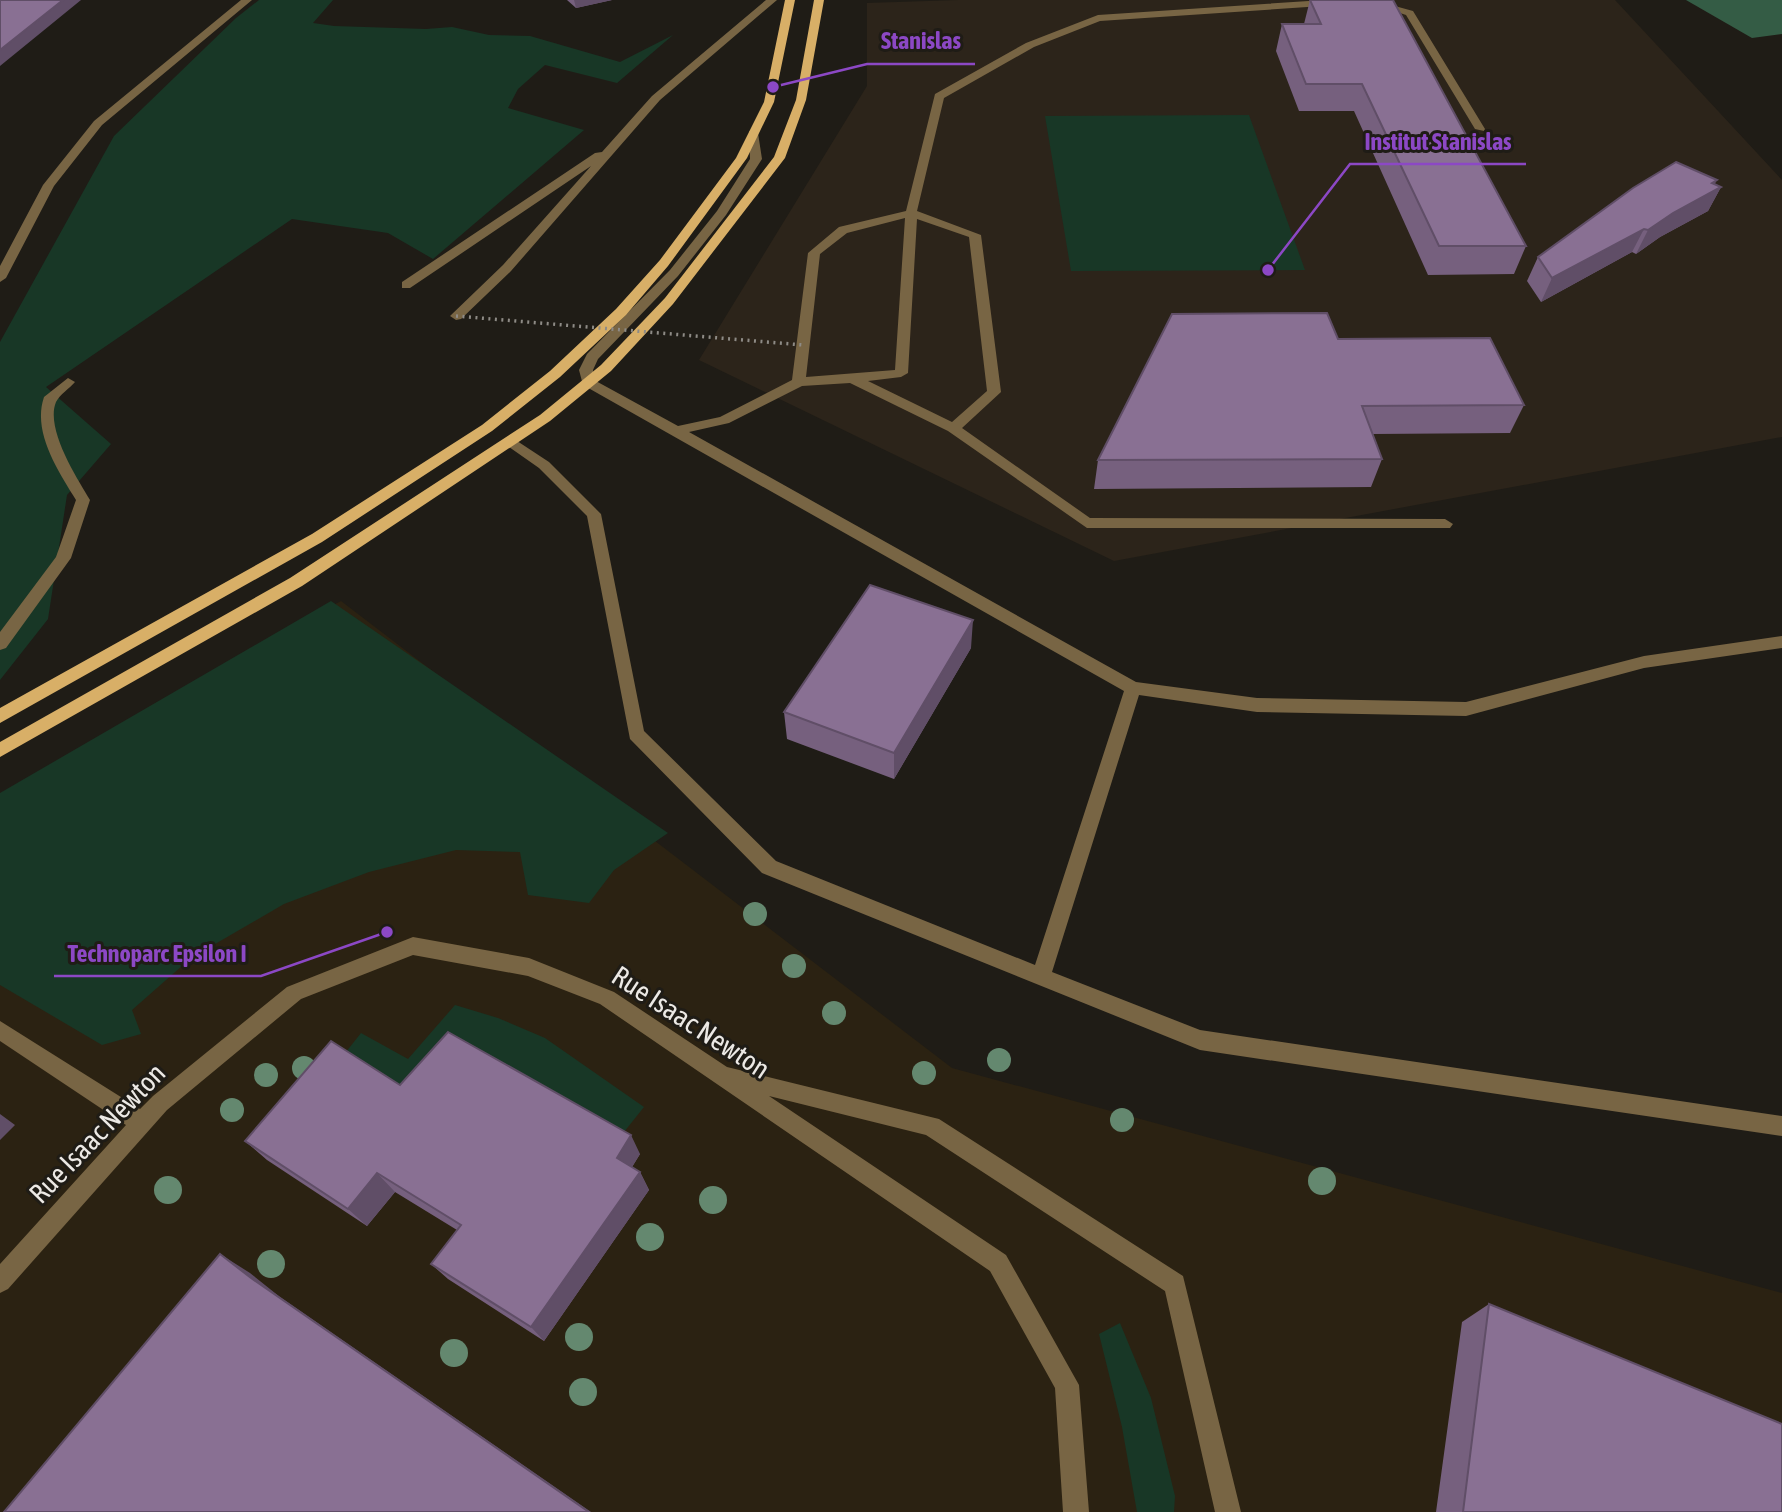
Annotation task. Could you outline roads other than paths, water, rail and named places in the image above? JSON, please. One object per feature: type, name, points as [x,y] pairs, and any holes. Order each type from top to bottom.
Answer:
[{"type":"main road","points":[[0,716],[317,538],[487,428],[555,374],[621,312],[672,253],[741,158],[769,102],[790,0]]},
{"type":"main road","points":[[0,750],[296,582],[509,442],[588,382],[669,302],[779,158],[801,100],[819,0]]},
{"type":"street","points":[[0,278],[49,185],[98,123],[247,0]]},
{"type":"street","points":[[456,316],[507,268],[656,98],[772,0]]},
{"type":"street","points":[[676,431],[724,419],[799,382],[901,373],[911,213],[939,96],[1030,46],[1098,18],[1368,0],[1410,13],[1480,129]]},
{"type":"street","points":[[753,133],[756,159],[722,213],[674,273],[592,357],[586,370],[588,382],[1133,688],[1256,705],[1466,709],[1644,662],[1782,642]]},
{"type":"street","points":[[406,285],[580,165],[611,148]]},
{"type":"street","points":[[799,382],[814,253],[843,230],[911,213],[975,235],[994,392],[953,428]]},
{"type":"street","points":[[852,379],[953,428],[1087,523],[1446,524]]},
{"type":"street","points":[[0,644],[63,558],[83,500],[54,451],[48,412],[50,398],[68,382]]},
{"type":"street","points":[[509,442],[544,465],[594,514],[636,734],[769,867],[1200,1040],[1782,1126]]},
{"type":"street","points":[[1041,976],[1133,688]]},
{"type":"street","name":"Rue Isaac Newton","points":[[0,1281],[160,1103],[294,993],[413,946],[529,967],[607,998],[998,1263],[1067,1385],[1076,1512]]},
{"type":"street","points":[[0,1030],[142,1123]]},
{"type":"street","points":[[716,1072],[932,1126],[1175,1284],[1228,1512]]},
{"type":"place","name":"Stanislas","points":[[773,87]]},
{"type":"place","name":"Institut Stanislas","points":[[1268,270]]},
{"type":"place","name":"Technoparc Epsilon I","points":[[387,932]]}]
